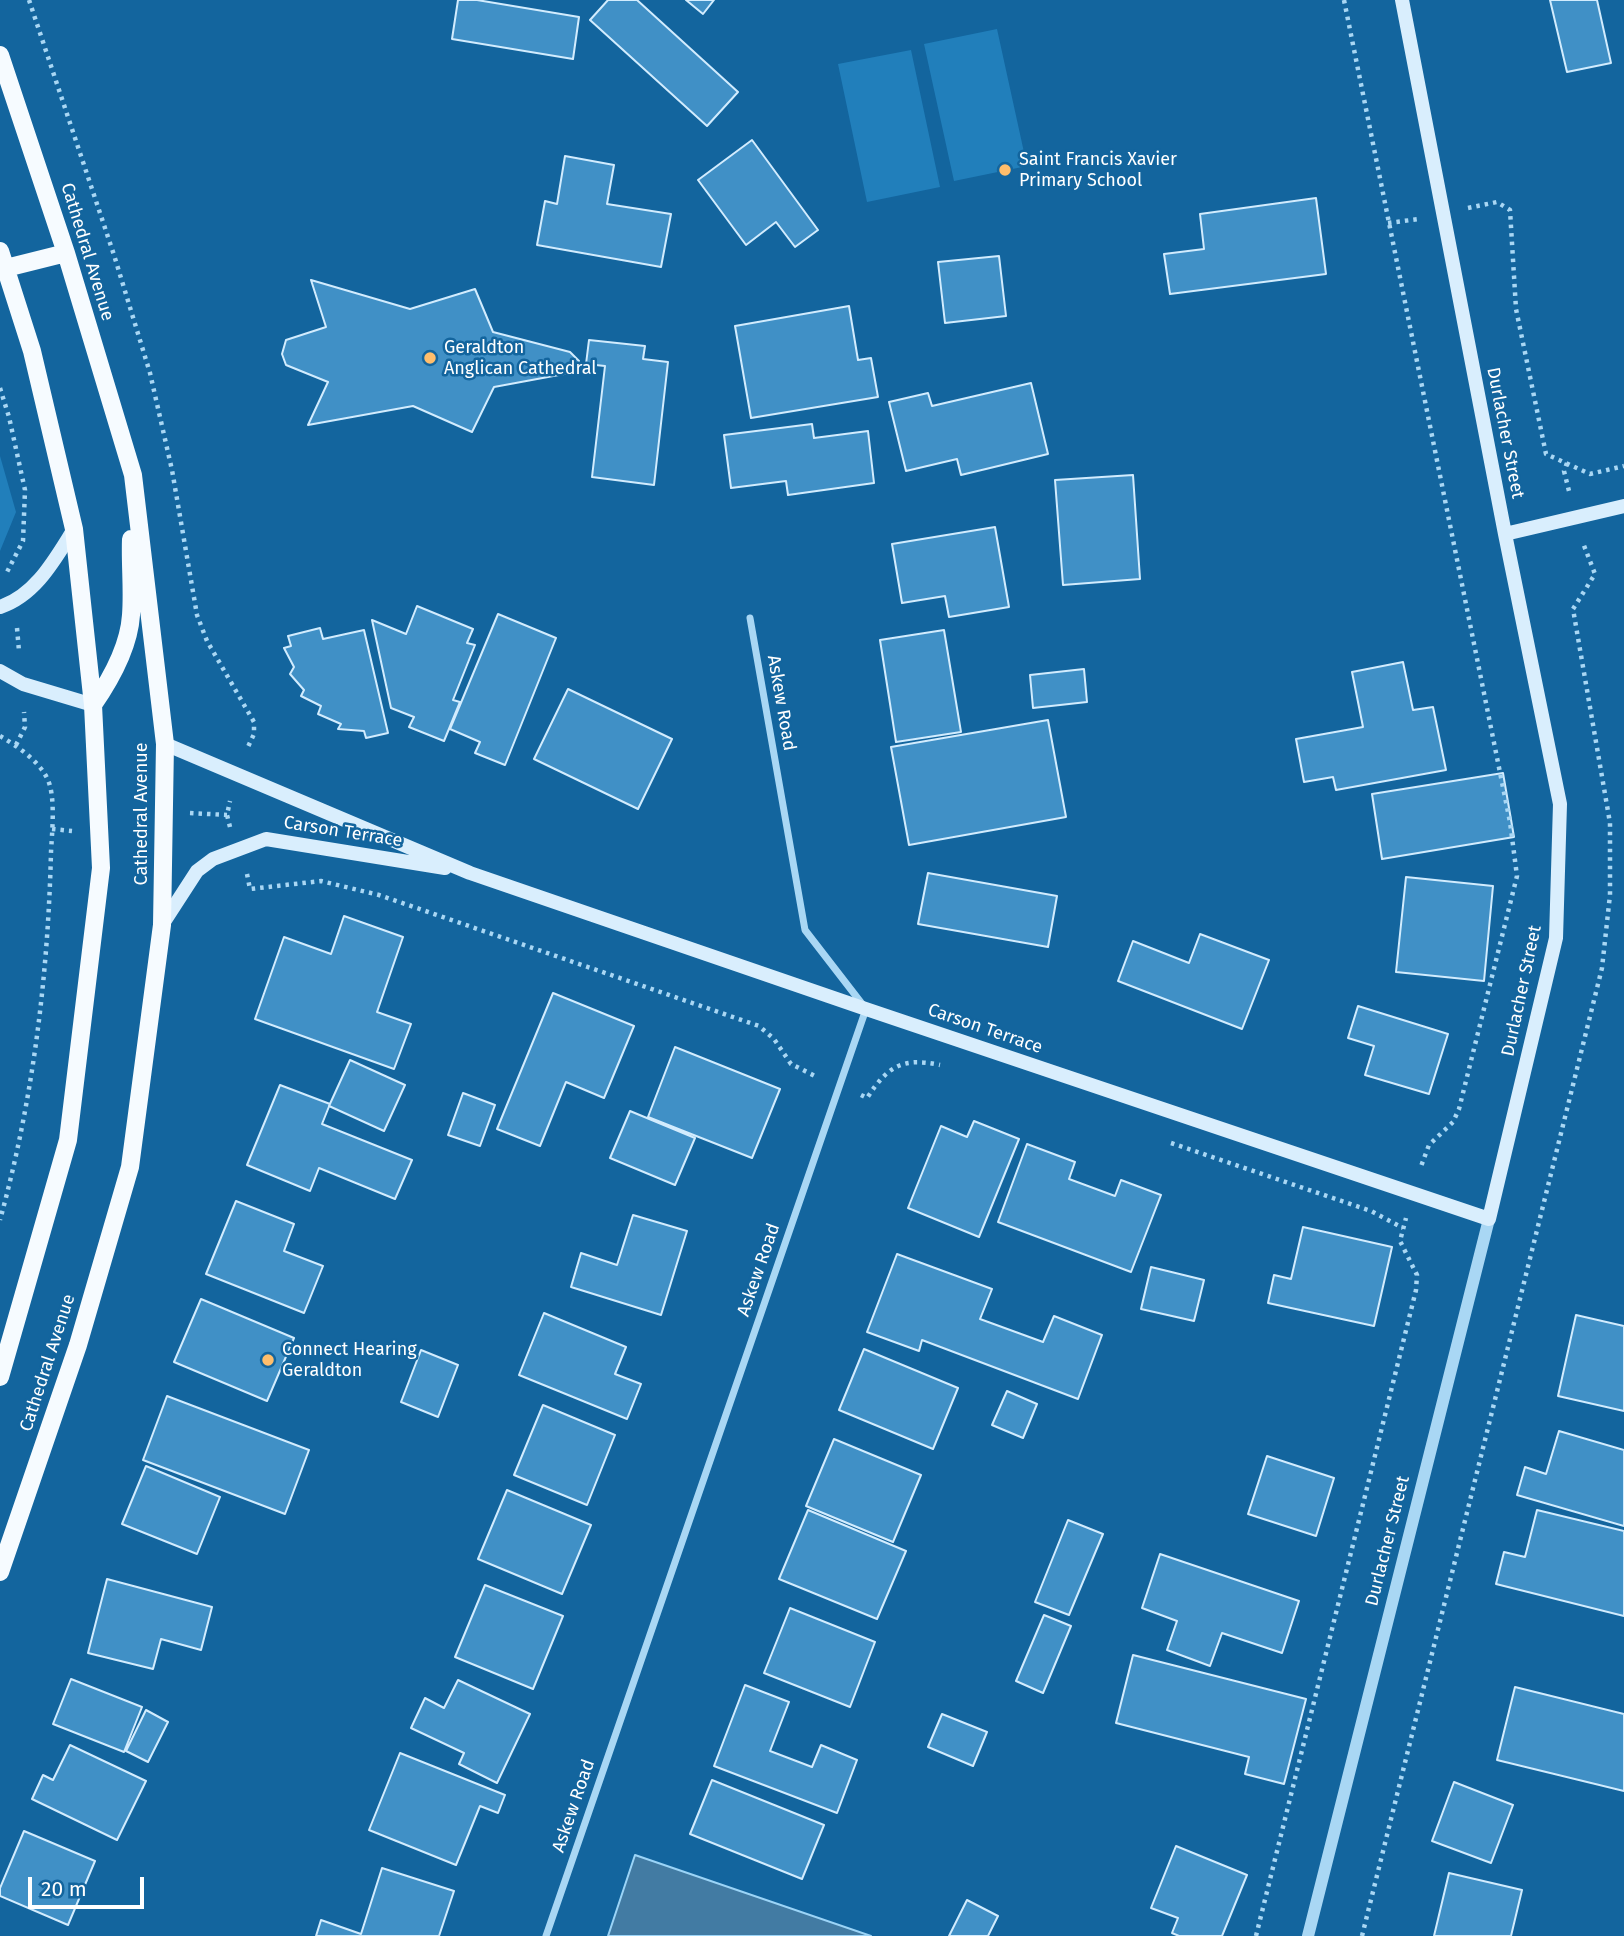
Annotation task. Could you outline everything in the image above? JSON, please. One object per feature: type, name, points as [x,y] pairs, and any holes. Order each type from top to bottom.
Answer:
[{"type":"main road","name":"Durlacher Street","points":[[1402,0],[1560,804],[1556,939],[1489,1219]]},
{"type":"main road","name":"Cathedral Avenue","points":[[0,55],[66,253],[133,475],[165,744],[162,925],[130,1167],[78,1345],[0,1572]]},
{"type":"main road","points":[[0,1377],[68,1140],[101,868],[93,705],[74,529],[32,351],[3,260],[66,253]]},
{"type":"main road","points":[[93,705],[109,681],[131,617],[133,475]]},
{"type":"main road","points":[[1505,534],[1624,506]]},
{"type":"main road","points":[[0,607],[14,602],[42,578],[74,529]]},
{"type":"main road","points":[[0,671],[23,684],[93,705]]},
{"type":"main road","name":"Carson Terrace","points":[[165,744],[470,873],[1489,1219]]},
{"type":"main road","name":"Carson Terrace","points":[[162,925],[197,871],[213,859],[266,839],[470,873]]},
{"type":"street","name":"Askew Road","points":[[546,1936],[866,1009],[805,930],[750,618]]},
{"type":"street","name":"Durlacher Street","points":[[1308,1936],[1489,1219]]},
{"type":"path","points":[[29,0],[114,255],[150,373],[172,470],[197,615],[206,641],[254,722],[254,733],[248,746]]},
{"type":"path","points":[[1344,0],[1510,822],[1517,876],[1460,1109],[1453,1122],[1429,1145],[1424,1158]]},
{"type":"path","points":[[1484,205],[1497,202],[1510,210],[1516,309],[1546,454],[1590,474],[1624,466]]},
{"type":"path","points":[[1388,223],[1408,221]]},
{"type":"path","points":[[0,388],[25,491],[23,541],[6,573]]},
{"type":"path","points":[[1564,471],[1567,463]]},
{"type":"path","points":[[1362,1936],[1602,968],[1610,895],[1610,823],[1573,609],[1595,574],[1587,560]]},
{"type":"path","points":[[16,745],[25,727]]},
{"type":"path","points":[[0,736],[16,745],[47,779],[52,829],[50,908],[41,1014],[16,1160],[0,1220]]},
{"type":"path","points":[[231,833],[227,815],[232,793]]},
{"type":"path","points":[[191,813],[227,815]]},
{"type":"path","points":[[52,829],[72,831]]},
{"type":"path","points":[[245,868],[250,889],[321,881],[379,895],[759,1026],[774,1038],[791,1065],[813,1076]]},
{"type":"path","points":[[867,1098],[881,1077],[899,1064],[923,1062],[941,1065]]},
{"type":"path","points":[[1162,1141],[1371,1211],[1384,1220],[1404,1225],[1400,1241],[1417,1275],[1416,1290],[1256,1936]]},
{"type":"shaded area","points":[[997,29],[1027,166],[954,181],[924,44]]},
{"type":"shaded area","points":[[911,50],[940,187],[867,202],[838,64]]},
{"type":"shaded area","points":[[0,456],[16,512],[0,551]]},
{"type":"shaded area","points":[[635,1855],[871,1936],[608,1936]]},
{"type":"building","points":[[458,0],[477,0],[579,17],[573,59],[452,39]]},
{"type":"building","points":[[608,0],[637,0],[738,92],[707,126],[590,20]]},
{"type":"building","points":[[686,0],[714,0],[703,14]]},
{"type":"building","points":[[1550,0],[1597,0],[1611,63],[1567,72]]},
{"type":"building","points":[[752,140],[818,230],[795,247],[776,222],[746,245],[698,180]]},
{"type":"building","points":[[565,156],[614,165],[607,204],[671,214],[661,267],[537,245],[545,201],[557,204]]},
{"type":"building","points":[[1316,198],[1326,274],[1170,294],[1164,254],[1204,249],[1200,214]]},
{"type":"building","points":[[999,256],[1006,316],[945,323],[938,262]]},
{"type":"building","name":"Geraldton Anglican Cathedral","points":[[311,280],[410,309],[475,289],[493,332],[570,352],[579,361],[575,372],[494,387],[472,432],[413,406],[308,425],[328,382],[286,365],[282,354],[286,340],[326,327]]},
{"type":"building","points":[[849,306],[858,360],[871,358],[878,397],[751,418],[735,326]]},
{"type":"building","points":[[589,340],[645,346],[643,359],[668,362],[654,485],[592,477],[605,366],[586,364]]},
{"type":"building","points":[[1031,383],[1048,454],[961,475],[957,459],[906,471],[889,402],[928,393],[932,406]]},
{"type":"building","points":[[812,424],[814,438],[868,431],[874,483],[788,495],[786,481],[731,488],[724,435]]},
{"type":"building","points":[[1133,475],[1140,579],[1063,585],[1055,480]]},
{"type":"building","points":[[995,527],[1009,607],[949,617],[945,596],[902,603],[892,544]]},
{"type":"building","points":[[417,606],[473,629],[467,643],[475,645],[453,700],[460,702],[444,741],[409,727],[414,717],[391,708],[372,620],[406,634]]},
{"type":"building","points":[[498,614],[556,638],[505,765],[475,753],[480,742],[450,729]]},
{"type":"building","points":[[320,628],[323,639],[364,630],[388,733],[366,738],[364,731],[338,729],[341,724],[318,714],[321,706],[301,696],[304,690],[290,674],[294,667],[284,648],[291,646],[288,636]]},
{"type":"building","points":[[944,630],[961,732],[896,742],[880,640]]},
{"type":"building","points":[[1403,662],[1413,710],[1433,707],[1446,770],[1336,790],[1333,777],[1304,782],[1296,739],[1363,727],[1352,672]]},
{"type":"building","points":[[1084,669],[1087,702],[1033,708],[1030,675]]},
{"type":"building","points":[[568,689],[672,739],[638,809],[534,759]]},
{"type":"building","points":[[1048,720],[1066,817],[909,845],[891,747]]},
{"type":"building","points":[[1503,773],[1514,837],[1382,859],[1372,794]]},
{"type":"building","points":[[928,873],[1057,896],[1048,947],[918,924]]},
{"type":"building","points":[[1406,877],[1493,886],[1484,981],[1396,972]]},
{"type":"building","points":[[344,916],[403,937],[377,1012],[411,1024],[394,1069],[255,1019],[284,937],[331,954]]},
{"type":"building","points":[[1200,934],[1269,960],[1242,1029],[1118,981],[1133,941],[1189,963]]},
{"type":"building","points":[[553,993],[634,1026],[604,1098],[566,1082],[540,1146],[497,1129]]},
{"type":"building","points":[[1358,1006],[1448,1034],[1429,1094],[1365,1075],[1374,1046],[1348,1038]]},
{"type":"building","points":[[675,1047],[780,1089],[752,1158],[648,1117]]},
{"type":"building","points":[[350,1060],[405,1085],[384,1131],[329,1106]]},
{"type":"building","points":[[280,1085],[330,1104],[322,1124],[412,1160],[395,1199],[319,1168],[310,1191],[247,1165]]},
{"type":"building","points":[[463,1093],[495,1105],[480,1146],[448,1135]]},
{"type":"building","points":[[630,1111],[695,1138],[675,1185],[610,1158]]},
{"type":"building","points":[[974,1121],[1019,1139],[979,1237],[908,1208],[941,1126],[967,1137]]},
{"type":"building","points":[[1027,1144],[1075,1162],[1069,1179],[1115,1196],[1121,1180],[1161,1195],[1131,1272],[998,1222]]},
{"type":"building","points":[[236,1201],[294,1224],[284,1251],[323,1266],[304,1313],[206,1274]]},
{"type":"building","points":[[633,1215],[687,1231],[661,1315],[571,1287],[581,1253],[617,1265]]},
{"type":"building","points":[[1303,1227],[1392,1247],[1374,1326],[1268,1303],[1274,1275],[1291,1279]]},
{"type":"building","points":[[897,1254],[992,1289],[980,1319],[1043,1342],[1054,1316],[1102,1335],[1078,1399],[922,1340],[919,1351],[867,1332]]},
{"type":"building","points":[[1151,1267],[1204,1280],[1194,1321],[1141,1309]]},
{"type":"building","points":[[201,1299],[294,1338],[267,1401],[174,1362]]},
{"type":"building","points":[[544,1313],[626,1347],[615,1374],[641,1384],[627,1419],[519,1375]]},
{"type":"building","points":[[1576,1315],[1624,1326],[1624,1411],[1558,1396]]},
{"type":"building","points":[[864,1349],[958,1388],[933,1449],[839,1410]]},
{"type":"building","points":[[421,1350],[458,1365],[438,1417],[401,1402]]},
{"type":"building","points":[[1007,1391],[1037,1404],[1023,1438],[992,1425]]},
{"type":"building","points":[[167,1396],[309,1450],[285,1514],[143,1460]]},
{"type":"building","points":[[543,1405],[615,1435],[587,1505],[514,1475]]},
{"type":"building","points":[[1559,1431],[1624,1450],[1624,1526],[1517,1495],[1525,1467],[1546,1474]]},
{"type":"building","points":[[834,1439],[921,1475],[893,1542],[806,1506]]},
{"type":"building","points":[[1267,1456],[1334,1478],[1316,1536],[1248,1514]]},
{"type":"building","points":[[146,1466],[220,1497],[197,1554],[122,1524]]},
{"type":"building","points":[[507,1490],[591,1525],[562,1594],[478,1559]]},
{"type":"building","points":[[808,1510],[906,1551],[877,1619],[779,1579]]},
{"type":"building","points":[[1537,1510],[1624,1531],[1624,1616],[1496,1584],[1504,1552],[1525,1557]]},
{"type":"building","points":[[1068,1520],[1103,1534],[1069,1615],[1035,1602]]},
{"type":"building","points":[[1160,1554],[1299,1601],[1282,1653],[1222,1633],[1210,1666],[1167,1650],[1177,1621],[1142,1608]]},
{"type":"building","points":[[107,1579],[212,1607],[201,1650],[161,1639],[153,1669],[88,1653]]},
{"type":"building","points":[[485,1585],[563,1616],[533,1689],[455,1657]]},
{"type":"building","points":[[790,1608],[875,1642],[850,1707],[764,1673]]},
{"type":"building","points":[[1044,1615],[1071,1626],[1043,1693],[1016,1681]]},
{"type":"building","points":[[1133,1655],[1306,1699],[1284,1784],[1245,1774],[1249,1757],[1116,1723]]},
{"type":"building","points":[[71,1679],[142,1707],[124,1752],[53,1724]]},
{"type":"building","points":[[458,1680],[530,1714],[497,1783],[459,1764],[464,1753],[411,1728],[425,1698],[444,1708]]},
{"type":"building","points":[[745,1685],[789,1702],[770,1751],[812,1767],[821,1745],[857,1760],[837,1813],[714,1766]]},
{"type":"building","points":[[1515,1687],[1624,1714],[1624,1791],[1497,1760]]},
{"type":"building","points":[[146,1710],[168,1722],[148,1762],[126,1751]]},
{"type":"building","points":[[942,1714],[987,1732],[973,1766],[928,1747]]},
{"type":"building","points":[[70,1745],[146,1781],[117,1840],[32,1799],[43,1775],[53,1780]]},
{"type":"building","points":[[400,1753],[505,1795],[498,1813],[480,1806],[456,1865],[369,1830]]},
{"type":"building","points":[[712,1780],[824,1825],[802,1879],[690,1834]]},
{"type":"building","points":[[1454,1782],[1513,1805],[1491,1863],[1432,1841]]},
{"type":"building","points":[[24,1831],[95,1861],[68,1925],[0,1896],[0,1888]]},
{"type":"building","points":[[1176,1846],[1247,1875],[1222,1936],[1179,1936],[1172,1933],[1178,1918],[1151,1908]]},
{"type":"building","points":[[382,1868],[454,1891],[439,1936],[316,1936],[321,1920],[361,1934]]},
{"type":"building","points":[[1449,1873],[1522,1890],[1511,1936],[1434,1936]]},
{"type":"building","points":[[967,1900],[998,1916],[988,1936],[949,1936]]},
{"type":"place","name":"Saint Francis Xavier Primary School","points":[[1005,170]]},
{"type":"place","name":"Geraldton Anglican Cathedral","points":[[430,358]]},
{"type":"place","name":"Connect Hearing Geraldton","points":[[268,1360]]}]
